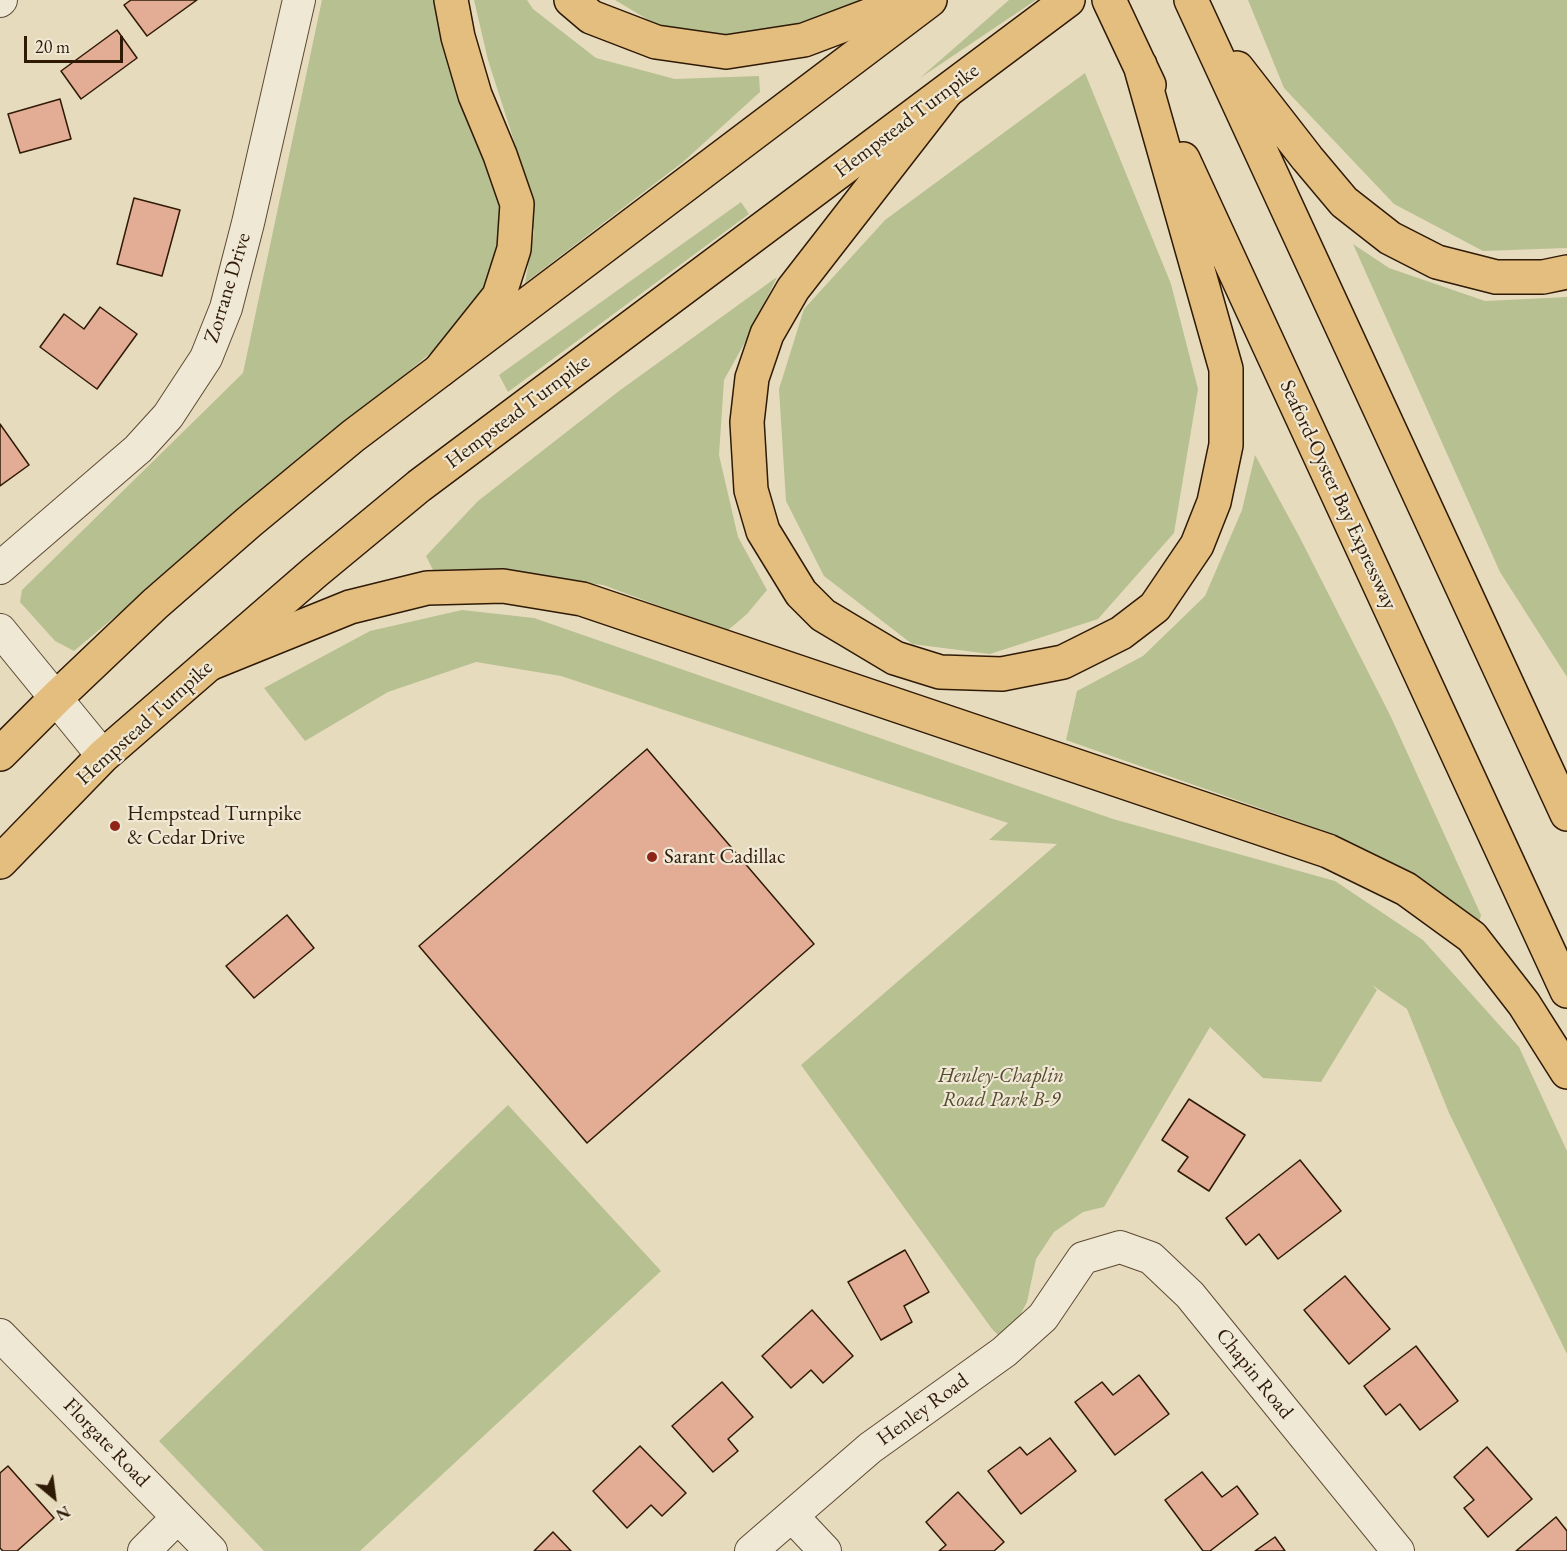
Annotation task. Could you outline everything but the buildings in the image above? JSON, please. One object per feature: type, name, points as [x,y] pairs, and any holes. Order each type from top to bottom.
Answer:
[{"type":"main road","points":[[440,370],[499,296],[514,249],[517,204],[501,155],[475,94],[458,37],[451,0]]},
{"type":"main road","points":[[572,0],[591,17],[656,42],[726,52],[804,40],[910,0]]},
{"type":"main road","points":[[0,754],[155,604],[353,436],[930,0]]},
{"type":"main road","name":"Hempstead Turnpike","points":[[0,862],[103,756],[315,572],[419,486],[1068,0]]},
{"type":"main road","name":"Seaford-Oyster Bay Expressway","points":[[1109,0],[1567,991]]},
{"type":"main road","points":[[1195,10],[1307,158],[1344,202],[1389,238],[1437,262],[1496,277],[1543,277],[1567,272]]},
{"type":"main road","points":[[1195,10],[1567,814]]},
{"type":"main road","points":[[946,92],[793,289],[767,334],[752,378],[747,422],[751,490],[763,531],[801,593],[823,615],[895,658],[940,672],[1002,674],[1063,662],[1121,633],[1155,607],[1197,545],[1214,502],[1226,445],[1226,369],[1140,65]]},
{"type":"main road","points":[[209,664],[350,607],[426,588],[503,586],[582,598],[1328,851],[1406,889],[1472,937],[1524,1004],[1567,1072]]},
{"type":"street","name":"Zorrane Drive","points":[[0,568],[138,449],[168,416],[206,358],[226,308],[243,244],[299,0]]},
{"type":"street","points":[[0,630],[103,756]]},
{"type":"street","name":"Chapin Road","points":[[1083,1258],[1120,1247],[1151,1258],[1159,1265],[1190,1294],[1398,1551]]},
{"type":"street","name":"Henley Road","points":[[751,1551],[870,1448],[1004,1352],[1043,1317],[1083,1258]]},
{"type":"street","name":"Florgate Road","points":[[0,1335],[212,1551]]},
{"type":"street","points":[[792,1516],[825,1551]]},
{"type":"street","points":[[144,1551],[178,1517]]},
{"type":"green space","points":[[322,0],[439,0],[507,213],[495,272],[464,325],[74,651],[55,641],[20,602],[22,590],[243,373]]},
{"type":"green space","points":[[474,0],[527,0],[533,9],[596,58],[675,79],[759,76],[760,92],[683,162],[525,283],[534,232],[523,169],[488,60]]},
{"type":"green space","points":[[615,0],[870,0],[754,41],[672,34]]},
{"type":"green space","points":[[1009,0],[1036,0],[920,78]]},
{"type":"green space","points":[[1248,0],[1567,0],[1567,248],[1483,251],[1394,204],[1284,88]]},
{"type":"green space","points":[[1085,73],[1171,284],[1198,389],[1174,533],[1098,619],[990,654],[912,644],[824,576],[786,501],[779,389],[804,309],[885,220]]},
{"type":"green space","points":[[741,202],[749,214],[508,392],[499,375]]},
{"type":"green space","points":[[1353,244],[1389,268],[1485,301],[1567,297],[1567,677],[1500,572]]},
{"type":"green space","points":[[777,277],[724,380],[719,455],[738,537],[767,590],[747,614],[727,631],[603,585],[504,572],[436,576],[426,556],[478,501],[619,391]]},
{"type":"green space","points":[[1255,455],[1390,715],[1481,915],[1479,923],[1436,889],[1322,830],[1066,740],[1077,691],[1143,656],[1205,596],[1242,510]]},
{"type":"green space","name":"Henley-Chaplin Road Park B-9","points":[[462,610],[534,618],[1113,819],[1335,881],[1423,940],[1519,1047],[1567,1151],[1567,1354],[1449,1113],[1407,1009],[1372,985],[1377,990],[1321,1082],[1263,1078],[1210,1027],[1104,1207],[1083,1212],[1054,1232],[1036,1259],[1027,1302],[1018,1319],[998,1335],[801,1065],[1057,844],[989,840],[1008,823],[561,676],[476,662],[388,692],[305,741],[264,688],[370,631]]},
{"type":"green space","points":[[508,1105],[661,1271],[360,1551],[264,1551],[159,1441]]},
{"type":"place","name":"Hempstead Turnpike & Cedar Drive","points":[[115,826]]},
{"type":"place","name":"Sarant Cadillac","points":[[652,857]]}]
